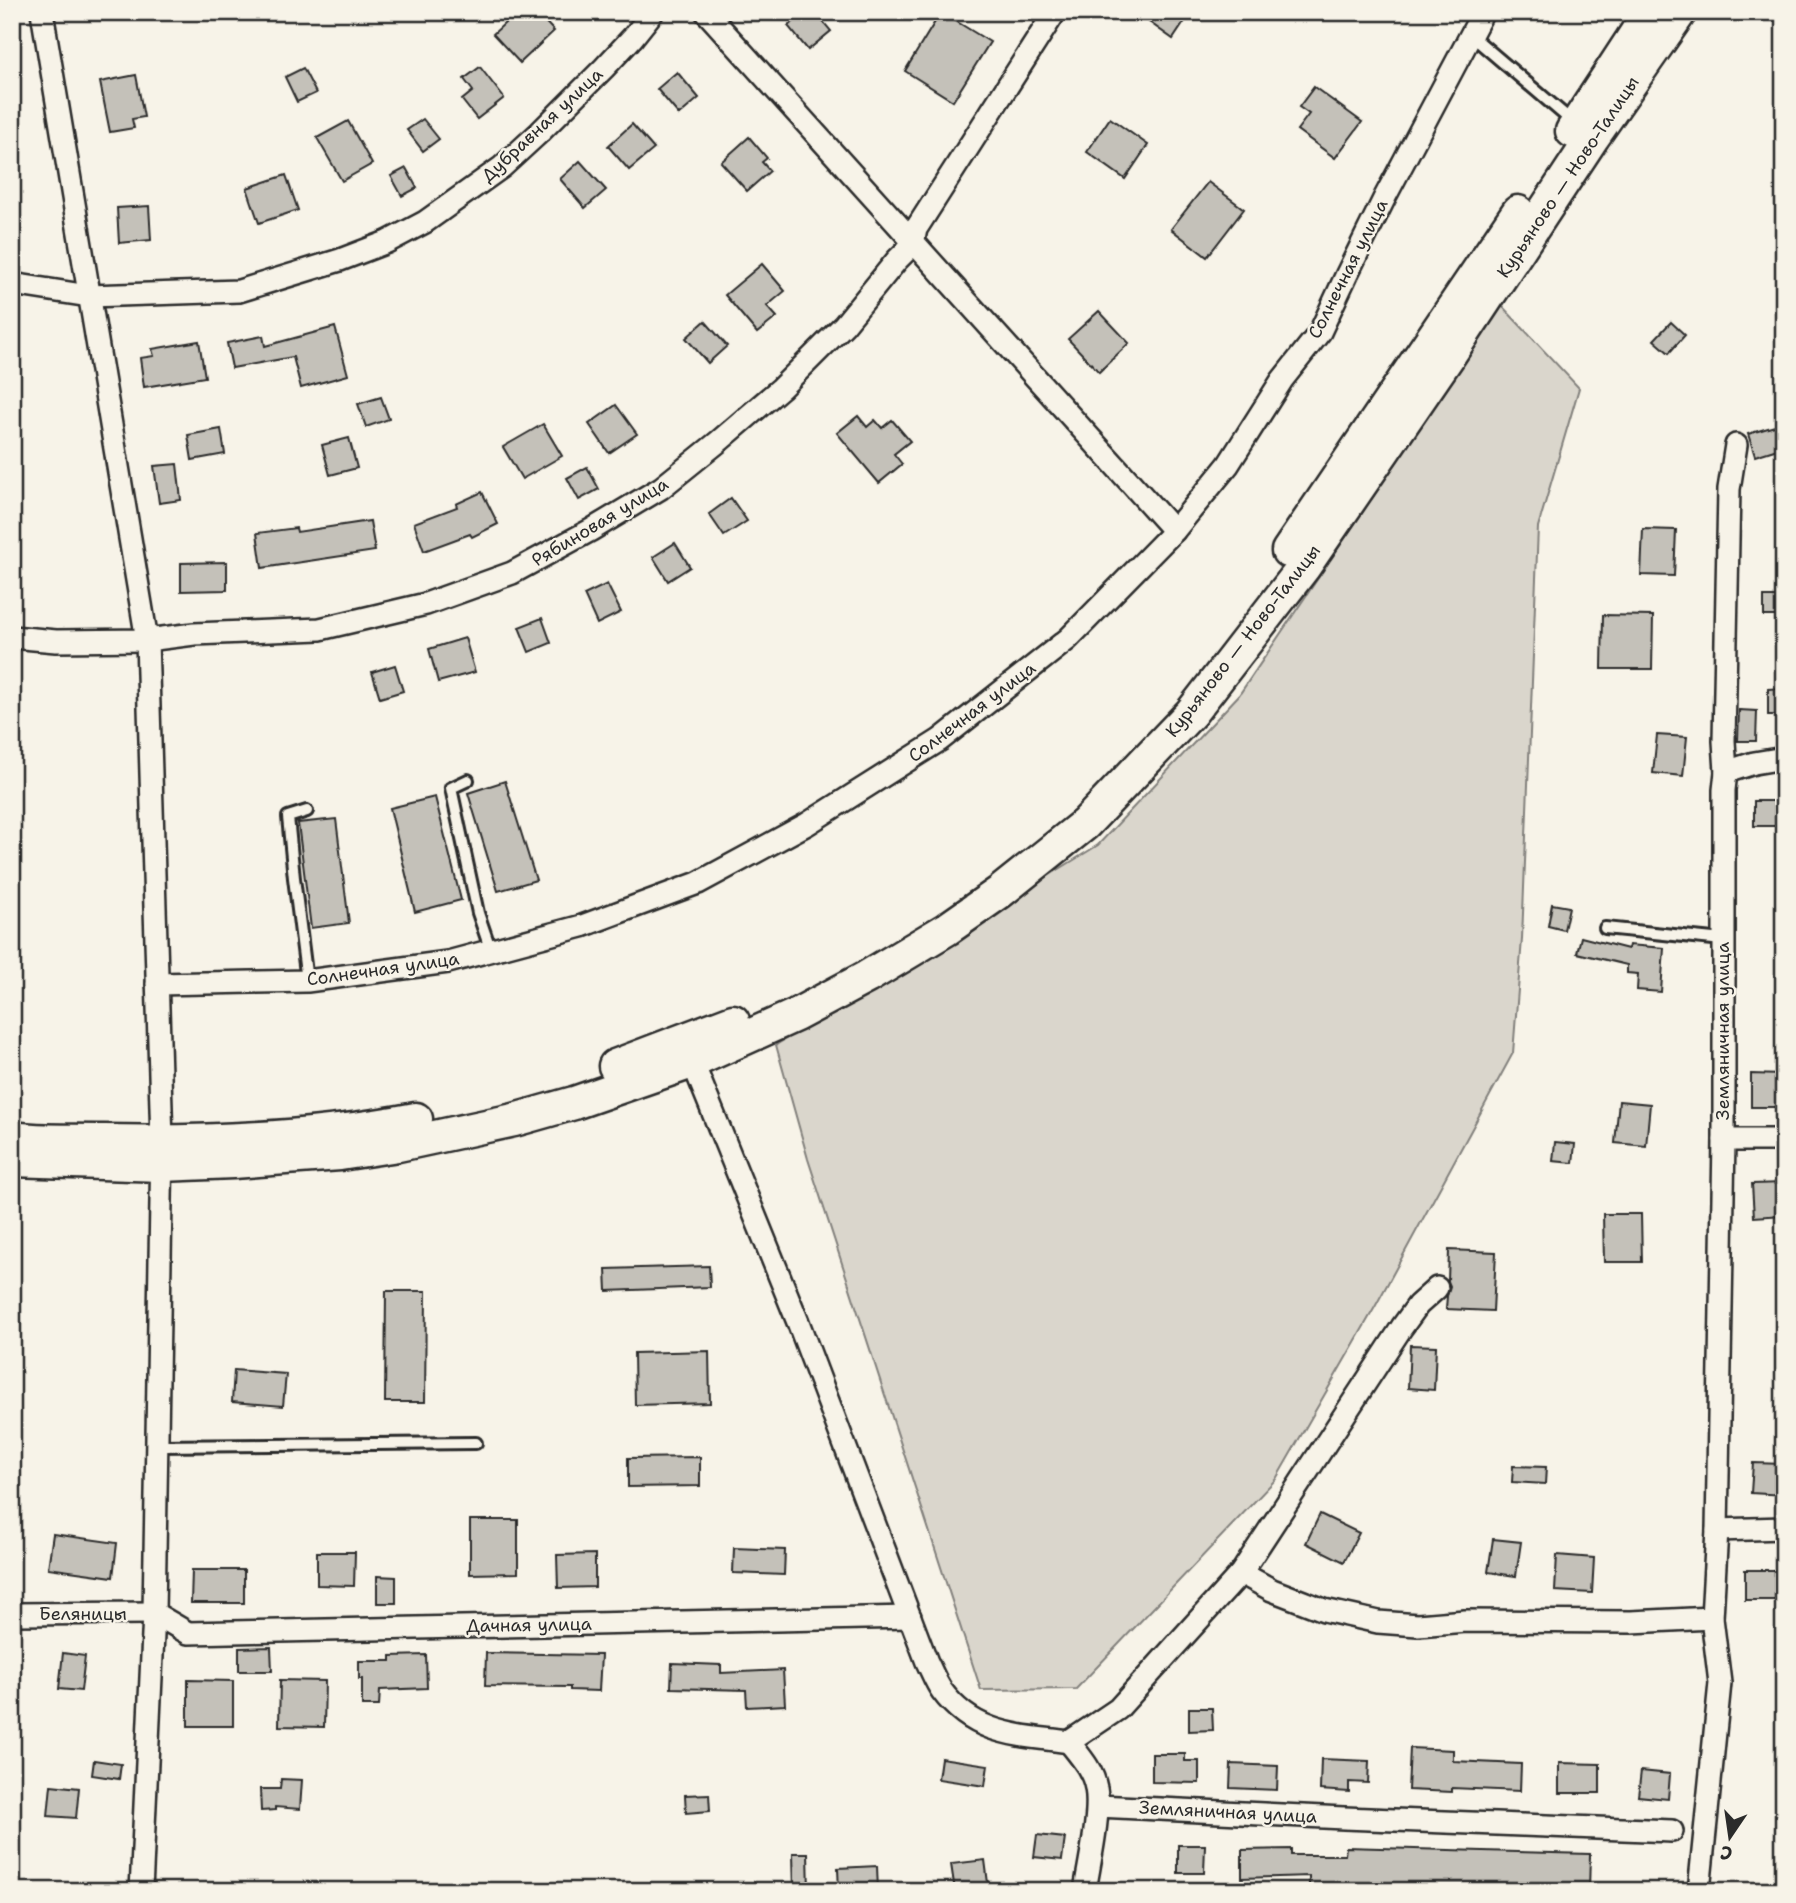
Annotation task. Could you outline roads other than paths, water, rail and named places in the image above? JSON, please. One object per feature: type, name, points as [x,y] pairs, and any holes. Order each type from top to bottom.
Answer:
[{"type":"main road","name":"Курьяново — Ново-Талицы","points":[[688,1052],[727,1024],[859,958],[934,914],[1073,807],[1170,705],[1286,555],[1650,12]]},
{"type":"main road","name":"Курьяново — Ново-Талицы","points":[[12,1160],[162,1154],[229,1140],[339,1131],[418,1119],[506,1100],[688,1052],[796,1015],[867,977],[947,929],[1000,892],[1085,824],[1191,713],[1304,566],[1679,12]]},
{"type":"main road","name":"Курьяново — Ново-Талицы","points":[[12,1138],[162,1154]]},
{"type":"street","points":[[42,12],[147,640],[162,1154],[154,1613],[141,1891]]},
{"type":"street","name":"Дубравная улица","points":[[12,284],[89,296],[239,291],[340,260],[387,242],[425,222],[502,167],[604,68],[653,12]]},
{"type":"street","points":[[706,12],[1174,531]]},
{"type":"street","name":"Рябиновая улица","points":[[12,637],[56,641],[147,640],[194,634],[320,629],[426,604],[512,573],[592,530],[661,488],[718,442],[781,388],[844,325],[913,244],[916,229],[1055,12]]},
{"type":"street","name":"Солнечная улица","points":[[157,984],[307,981],[448,962],[582,926],[698,883],[807,824],[940,740],[1068,639],[1174,531],[1228,465],[1282,380],[1320,332],[1386,195],[1483,12]]},
{"type":"street","name":"Земляничная улица","points":[[1699,1891],[1720,1683],[1712,1618],[1717,1530],[1724,1140],[1727,545],[1729,489],[1736,445]]},
{"type":"street","points":[[1726,772],[1754,763],[1784,758]]},
{"type":"street","points":[[688,1052],[798,1322],[927,1662],[942,1691],[960,1709],[976,1723],[999,1732],[1069,1742],[1118,1709],[1241,1573],[1402,1327],[1418,1305],[1437,1288]]},
{"type":"street","points":[[1724,1140],[1784,1140]]},
{"type":"street","points":[[1717,1530],[1784,1528]]},
{"type":"street","points":[[1241,1573],[1272,1590],[1324,1610],[1378,1622],[1418,1625],[1465,1621],[1631,1622],[1712,1618]]},
{"type":"street","name":"Дачная улица","points":[[154,1613],[188,1633],[910,1617]]},
{"type":"street","name":"Беляницы","points":[[12,1614],[154,1613]]},
{"type":"street","points":[[1069,1742],[1086,1763],[1096,1787],[1098,1806],[1085,1891]]},
{"type":"street","name":"Земляничная улица","points":[[1098,1806],[1672,1830]]},
{"type":"lane","points":[[1472,36],[1576,125]]},
{"type":"lane","points":[[468,780],[451,788],[478,913],[491,951]]},
{"type":"lane","points":[[307,811],[288,817],[307,981]]},
{"type":"lane","points":[[1605,928],[1723,940]]},
{"type":"lane","points":[[156,1446],[476,1443]]}]
